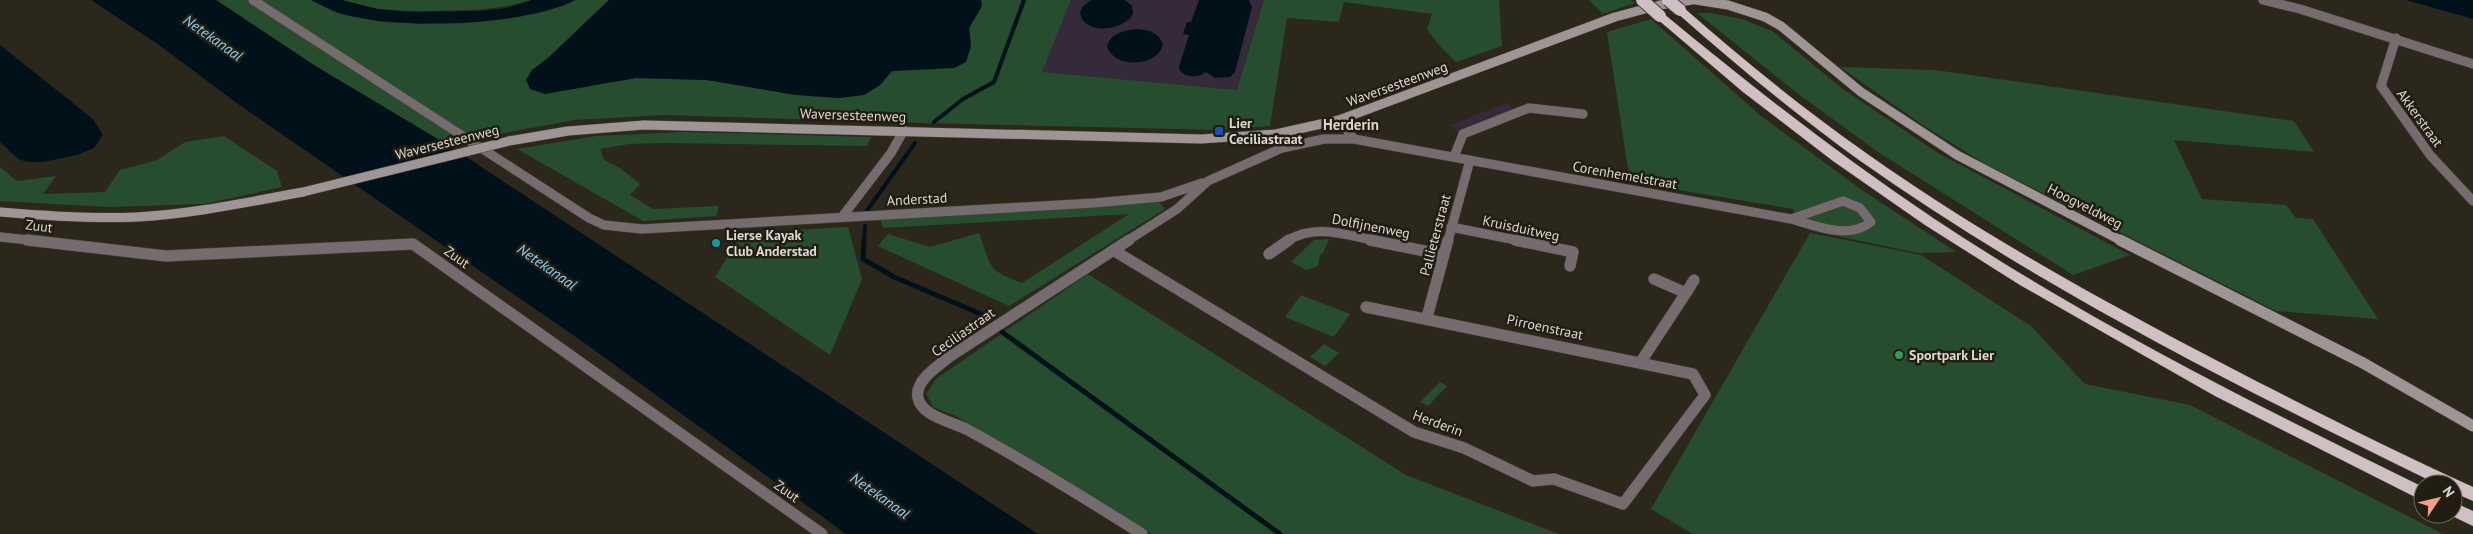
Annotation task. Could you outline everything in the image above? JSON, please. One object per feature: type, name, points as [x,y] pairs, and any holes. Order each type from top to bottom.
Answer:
[{"type":"highway","points":[[1642,0],[1716,65],[1801,133],[1968,248],[2084,318],[2182,372],[2413,489]]},
{"type":"highway","points":[[1668,0],[1755,75],[1836,137],[2002,247],[2098,304],[2195,357],[2432,474]]},
{"type":"main road","name":"Hoogveldweg","points":[[1694,0],[1738,4],[1765,17],[1781,26],[1861,92],[1957,154],[2058,209],[2354,358],[2473,426]]},
{"type":"main road","name":"Waversesteenweg","points":[[0,212],[57,217],[138,217],[208,209],[303,192],[509,141],[568,131],[644,125],[904,130],[1201,139],[1276,134],[1339,120],[1615,17],[1660,4],[1694,0]]},
{"type":"street","name":"Anderstad","points":[[253,0],[589,218],[604,225],[642,229],[1146,199],[1174,194],[1208,181]]},
{"type":"street","points":[[2263,0],[2300,9],[2396,38],[2473,64]]},
{"type":"street","name":"Akkerstraat","points":[[2396,38],[2381,86],[2430,155],[2472,199]]},
{"type":"street","points":[[1454,157],[1463,134],[1529,108],[1583,114]]},
{"type":"street","points":[[1339,120],[1354,139]]},
{"type":"street","points":[[842,217],[892,153],[904,130]]},
{"type":"street","name":"Corenhemelstraat","points":[[1260,158],[1296,144],[1324,139],[1354,139],[1855,232],[1866,228],[1871,222],[1861,209],[1843,201],[1791,219]]},
{"type":"street","name":"Ceciliastraat","points":[[1142,534],[1035,466],[954,422],[927,411],[918,400],[920,386],[949,357],[1177,209],[1208,181],[1260,158]]},
{"type":"street","name":"Pallieterstraat","points":[[1426,318],[1470,160]]},
{"type":"street","name":"Kruisduitweg","points":[[1451,228],[1573,252],[1570,266]]},
{"type":"street","name":"Dolfijnenweg","points":[[1269,254],[1298,234],[1320,230],[1444,255]]},
{"type":"street","name":"Zuut","points":[[0,237],[166,256],[413,244],[822,534]]},
{"type":"street","name":"Herderin","points":[[1113,250],[1414,432],[1464,448],[1533,481],[1554,480],[1623,504],[1705,395]]},
{"type":"street","points":[[1654,279],[1686,293]]},
{"type":"street","points":[[1640,363],[1694,280]]},
{"type":"street","name":"Pirroenstraat","points":[[1366,306],[1693,374],[1705,395]]},
{"type":"shaded area","points":[[1071,0],[1264,0],[1238,90],[1042,72]]},
{"type":"shaded area","points":[[1507,103],[1515,110],[1458,132],[1450,125]]},
{"type":"green space","points":[[216,0],[311,0],[338,13],[382,22],[423,24],[509,17],[563,6],[575,0],[609,0],[548,58],[532,70],[592,85],[636,78],[707,80],[796,95],[840,98],[880,85],[892,71],[919,68],[971,46],[969,28],[982,6],[981,0],[1071,0],[1042,72],[1237,90],[1264,0],[1499,0],[1502,46],[1456,62],[1437,43],[1427,29],[1432,14],[1344,2],[1339,22],[1287,18],[1270,126],[1219,130],[665,115],[574,120],[504,133],[451,147],[317,67]]},
{"type":"green space","points":[[342,0],[532,0],[482,9],[398,11],[364,7]]},
{"type":"green space","points":[[1589,0],[1631,0],[1635,3],[1603,14]]},
{"type":"green space","points":[[1697,13],[1711,13],[1742,19],[1772,31],[1843,89],[1938,153],[2130,255],[2073,275],[1878,152],[1797,93]]},
{"type":"green space","points":[[1651,19],[1761,116],[1862,190],[1956,252],[1918,253],[1808,230],[1793,209],[1630,182],[1607,32]]},
{"type":"green space","points":[[1840,67],[1935,70],[2294,121],[2314,152],[2174,140],[2202,199],[2286,205],[2296,218],[2313,219],[2378,319],[2276,311],[1987,165],[1924,126]]},
{"type":"green space","points":[[685,132],[871,137],[867,146],[664,143],[629,144],[600,149],[604,160],[620,168],[640,184],[630,195],[653,209],[719,206],[716,216],[643,221],[517,149],[596,136]]},
{"type":"green space","points":[[224,136],[277,171],[282,187],[204,204],[109,207],[0,201],[0,167],[17,181],[56,176],[43,194],[105,192],[120,170],[157,160],[185,142]]},
{"type":"green space","points":[[1158,201],[1165,209],[1009,306],[878,246],[888,234],[930,247],[979,233],[992,266],[1010,279],[1022,283],[1129,214],[883,228],[880,219]]},
{"type":"green space","points":[[848,227],[862,279],[830,355],[715,277],[742,233]]},
{"type":"green space","name":"Sportpark Lier","points":[[1810,233],[1921,255],[2031,326],[2085,384],[2190,405],[2413,519],[2413,524],[2423,524],[2443,534],[1693,534],[1651,509]]},
{"type":"green space","points":[[1329,239],[1323,253],[1320,255],[1318,266],[1306,270],[1291,262],[1314,240]]},
{"type":"green space","points":[[1088,274],[1406,475],[1559,534],[1151,534],[956,416],[933,407],[926,394],[936,379]]},
{"type":"green space","points":[[1301,295],[1350,314],[1334,337],[1285,317]]},
{"type":"green space","points":[[1324,344],[1339,353],[1325,366],[1310,357]]},
{"type":"green space","points":[[1440,382],[1447,386],[1428,406],[1420,402]]},
{"type":"water","name":"Netekanaal","points":[[91,0],[216,0],[317,67],[451,147],[1038,534],[846,534],[586,344],[238,104],[159,45]]},
{"type":"water","points":[[311,0],[342,0],[378,9],[413,12],[479,11],[506,8],[532,0],[575,0],[552,9],[524,16],[458,23],[424,23],[392,22],[363,18],[335,12]]},
{"type":"water","points":[[609,0],[981,0],[982,6],[969,28],[971,46],[966,62],[954,68],[892,71],[880,85],[864,95],[840,98],[796,95],[707,80],[636,78],[545,94],[530,89],[526,80],[532,70],[548,58]]},
{"type":"water","points":[[1091,0],[1125,0],[1132,6],[1133,14],[1121,24],[1113,27],[1096,28],[1083,20],[1080,13],[1082,7]]},
{"type":"water","points":[[1199,0],[1249,0],[1252,7],[1235,72],[1230,77],[1215,78],[1206,72],[1200,75],[1189,76],[1180,71],[1179,67],[1189,35],[1183,34],[1187,22],[1191,22]]},
{"type":"water","points":[[2406,0],[2473,0],[2473,19]]},
{"type":"water","points":[[1138,29],[1150,31],[1162,41],[1163,45],[1153,58],[1136,63],[1118,59],[1111,54],[1107,47],[1111,38],[1123,31]]},
{"type":"water","points":[[0,45],[93,119],[103,135],[94,148],[77,155],[43,162],[27,162],[18,159],[0,142]]},
{"type":"waterway","points":[[934,122],[963,99],[994,82],[1024,0]]},
{"type":"waterway","points":[[866,212],[915,143]]},
{"type":"waterway","points":[[864,241],[865,226]]},
{"type":"waterway","points":[[864,240],[863,259],[894,277],[990,318]]},
{"type":"waterway","points":[[1002,332],[1280,534]]},
{"type":"place","name":"Lier Ceciliastraat","points":[[1219,131]]},
{"type":"place","name":"Lierse Kayak Club Anderstad","points":[[716,243]]},
{"type":"place","name":"Sportpark Lier","points":[[1899,355]]},
{"type":"district","name":"Herderin","points":[[1351,125]]}]
